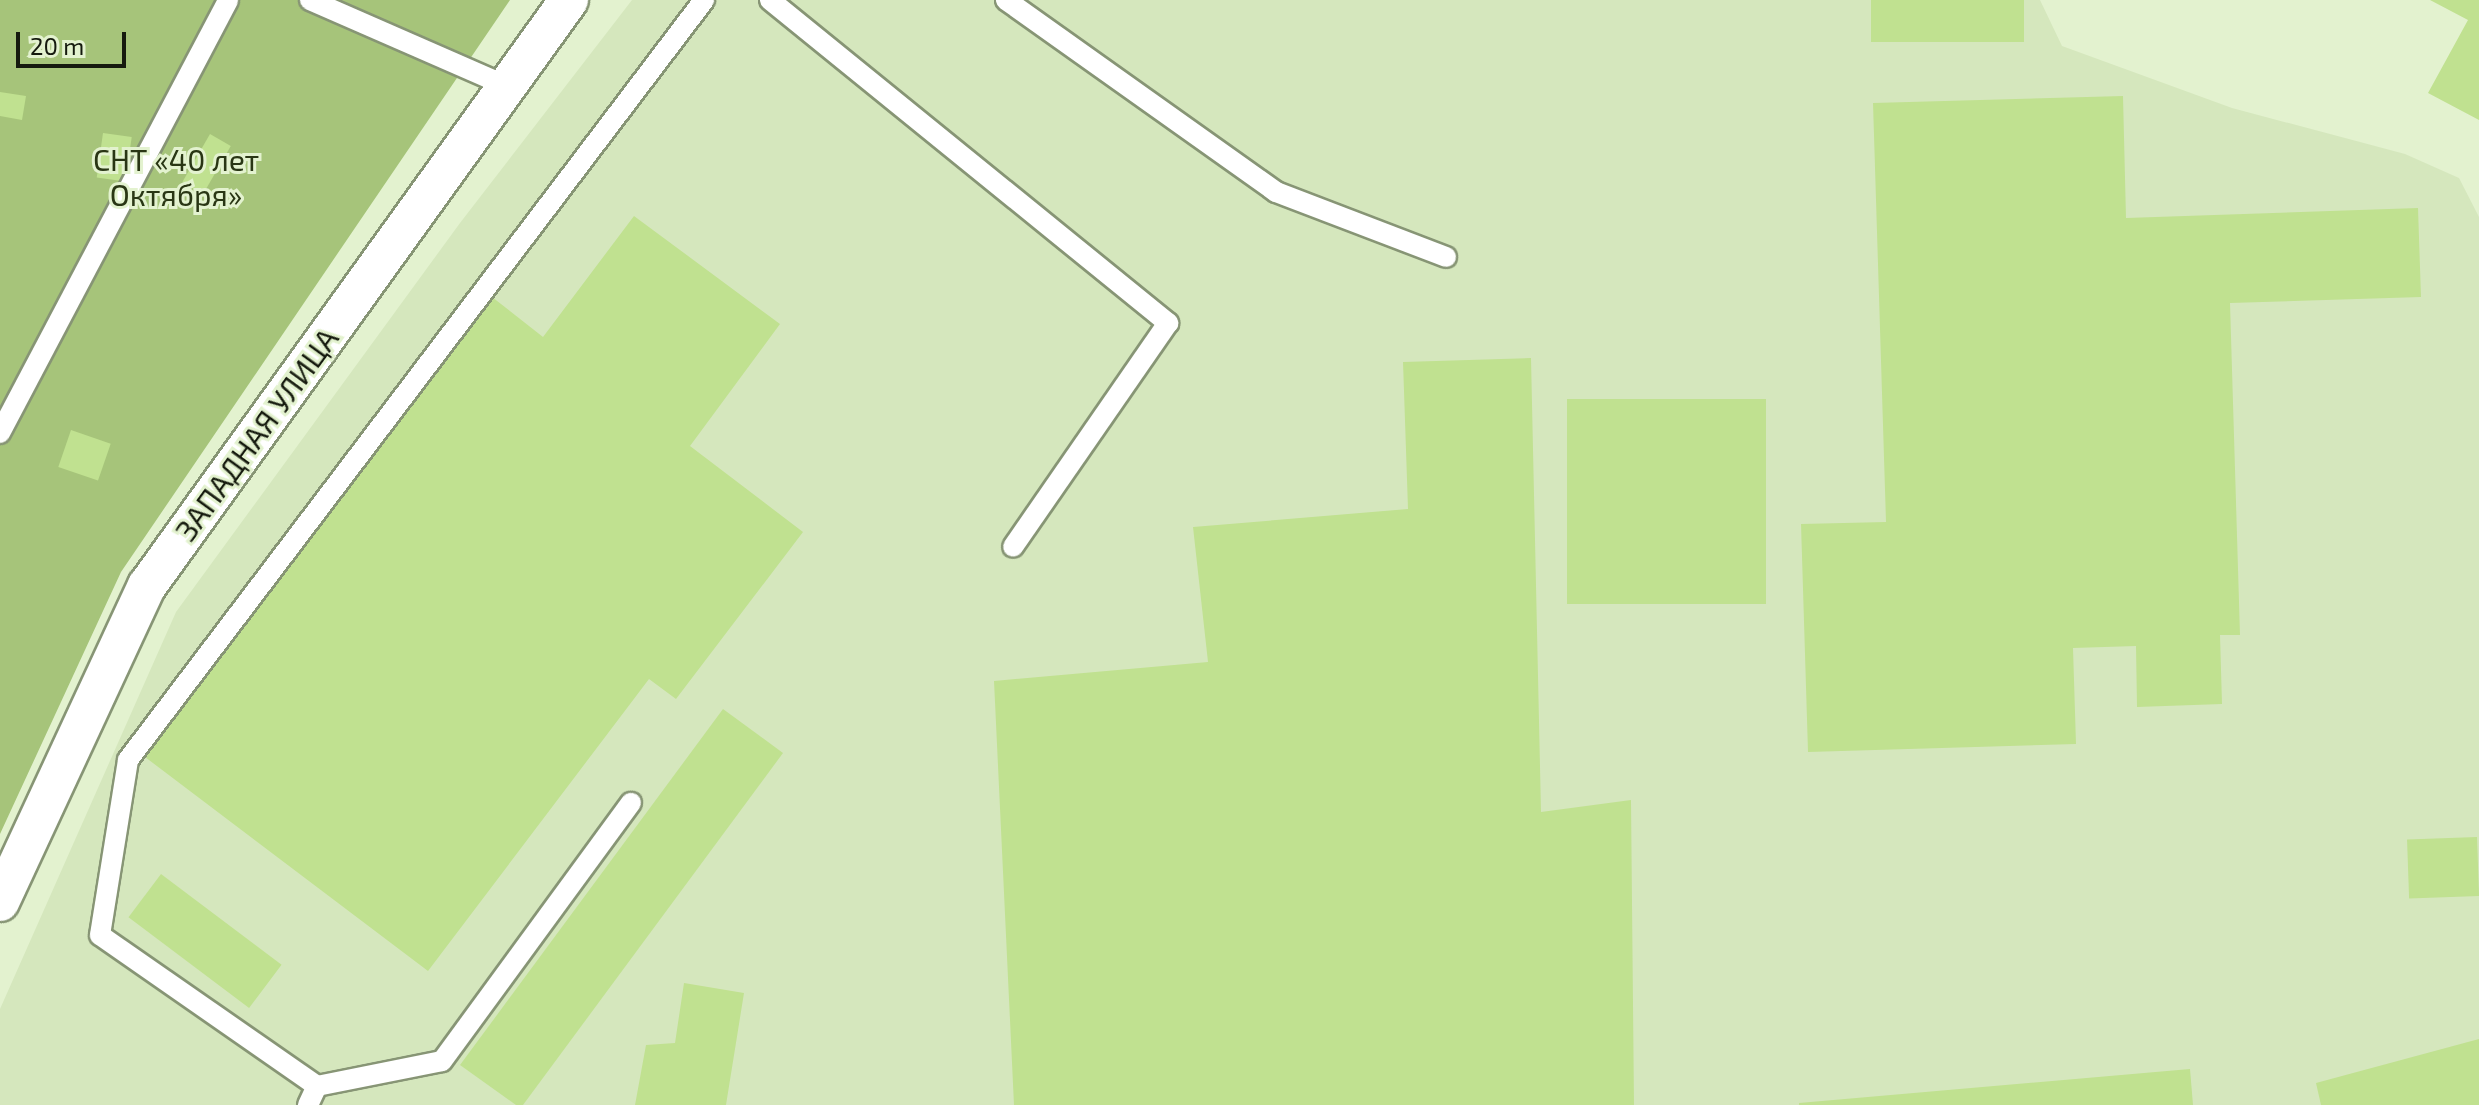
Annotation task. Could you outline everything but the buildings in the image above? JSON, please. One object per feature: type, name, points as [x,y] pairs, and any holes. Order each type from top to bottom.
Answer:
[{"type":"street","name":"ЗАПАДНАЯ УЛИЦА","points":[[0,902],[147,586],[569,0]]},
{"type":"lane","points":[[0,433],[228,0]]},
{"type":"lane","points":[[310,0],[507,86]]},
{"type":"lane","points":[[631,803],[442,1061],[313,1096],[100,935],[128,760],[704,0]]},
{"type":"lane","points":[[770,0],[1168,323],[1013,547]]},
{"type":"lane","points":[[1006,0],[1276,192],[1446,257]]},
{"type":"shaded area","points":[[632,0],[2040,0],[2062,46],[2232,108],[2405,154],[2459,178],[2479,217],[2479,1105],[0,1105],[0,1009],[176,612],[460,223]]},
{"type":"green space","name":"СНТ «40 лет Октября»","points":[[0,0],[510,0],[121,572],[0,834]]}]
